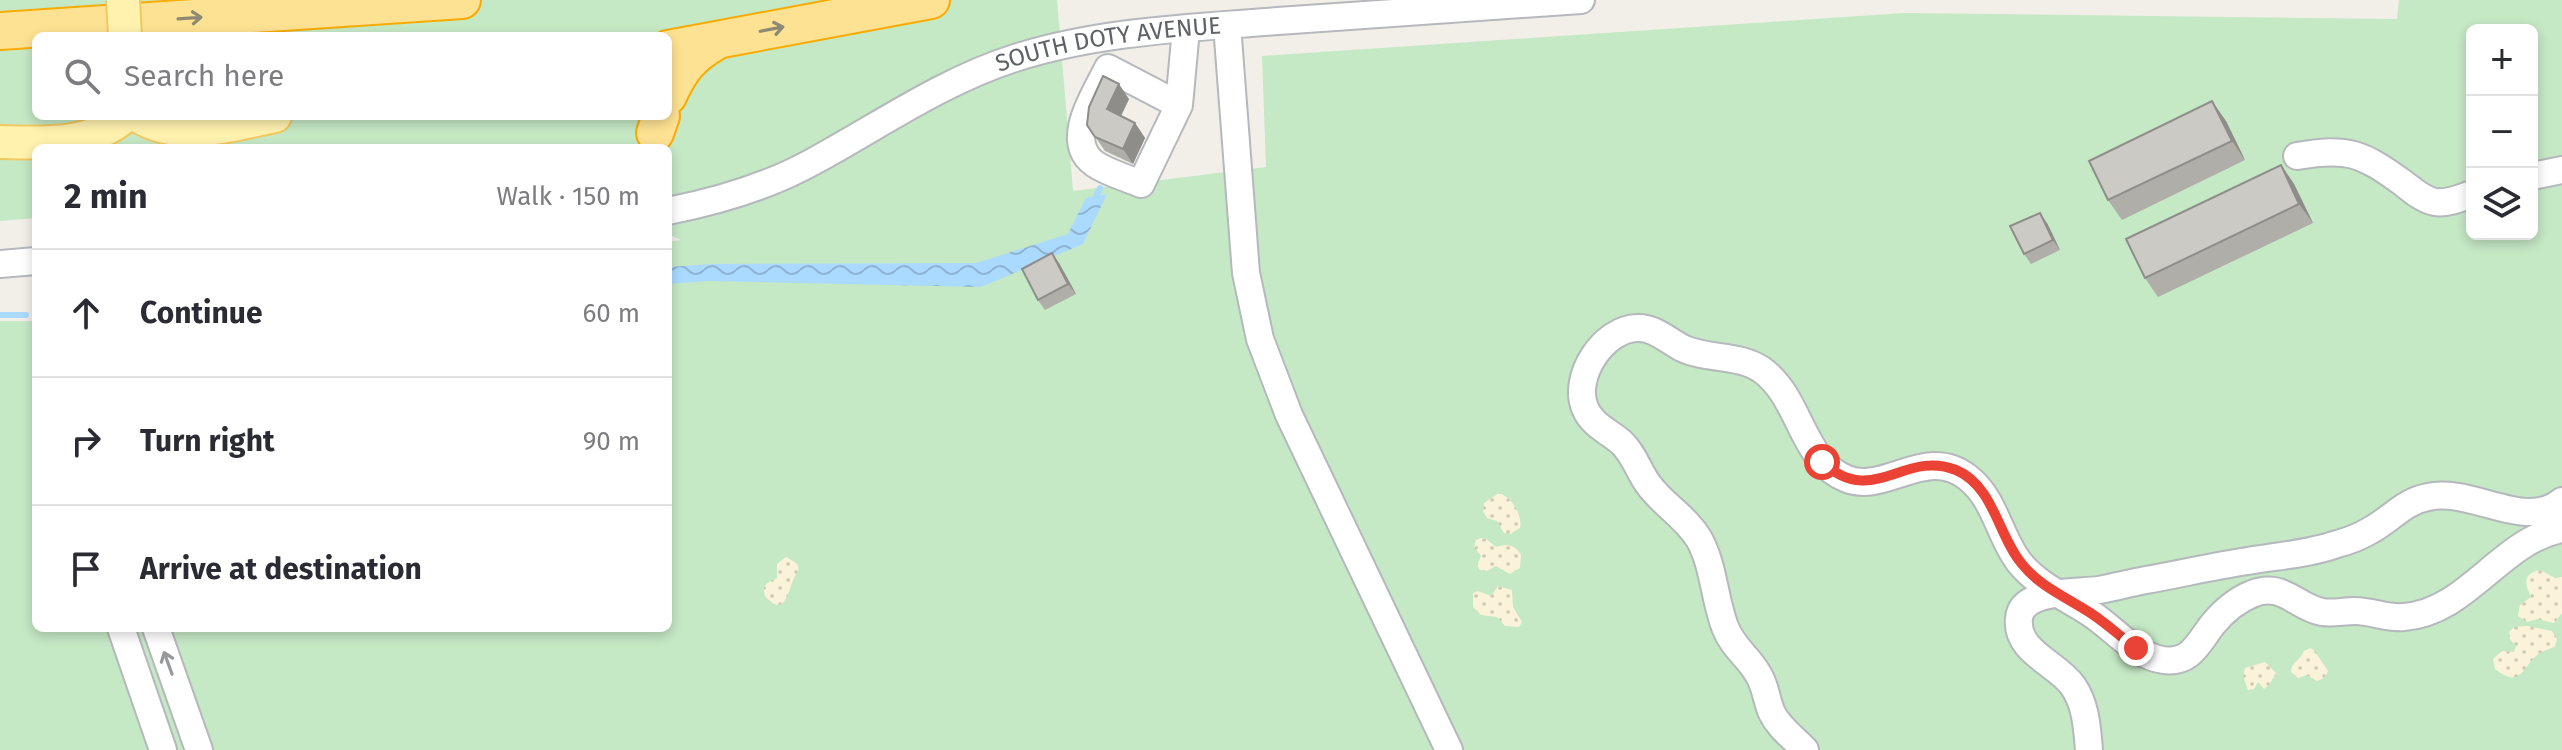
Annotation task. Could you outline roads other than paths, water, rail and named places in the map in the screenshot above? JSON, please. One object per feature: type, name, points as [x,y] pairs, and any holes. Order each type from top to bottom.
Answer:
[{"type":"highway","points":[[0,31],[462,0]]},
{"type":"highway","points":[[672,48],[931,0]]},
{"type":"highway","points":[[672,87],[681,68],[696,52],[720,39]]},
{"type":"main road","points":[[123,0],[125,32]]},
{"type":"main road","points":[[0,142],[49,143],[81,139],[102,132],[119,120]]},
{"type":"main road","points":[[144,120],[176,131],[201,131],[255,120]]},
{"type":"street","name":"SOUTH DOTY AVENUE","points":[[672,208],[709,203],[762,186],[814,162],[966,76],[1051,47],[1128,34],[1227,25],[1581,0]]},
{"type":"street","points":[[1227,25],[1246,273],[1260,339],[1289,415],[1449,750]]},
{"type":"street","points":[[1179,105],[1186,29]]},
{"type":"street","points":[[2297,156],[2329,150],[2348,152],[2368,160],[2433,202],[2466,196]]},
{"type":"street","points":[[2538,175],[2562,170]]},
{"type":"street","points":[[0,264],[32,261]]},
{"type":"street","points":[[1805,750],[1776,720],[1759,675],[1727,632],[1705,550],[1692,527],[1650,487],[1630,452],[1595,422],[1583,405],[1591,361],[1597,350],[1615,333],[1636,328],[1648,329],[1683,348],[1710,357],[1742,362],[1764,371],[1784,392],[1822,462],[1843,478],[1856,482],[1871,481],[1928,466],[1955,470],[1967,477],[1985,496],[2020,563],[2033,577],[2150,656],[2166,661],[2179,660],[2195,650],[2224,612],[2253,593],[2277,590],[2312,609],[2325,612],[2355,611],[2407,617],[2433,610],[2522,544],[2562,529]]},
{"type":"street","points":[[2089,750],[2084,706],[2069,680],[2028,646],[2020,630],[2019,614],[2023,606],[2044,595],[2100,589],[2324,548],[2371,530],[2407,505],[2431,496],[2477,499],[2528,514],[2546,511],[2562,501]]},
{"type":"street","points":[[122,632],[160,739],[187,717]]},
{"type":"street","points":[[157,632],[199,750]]},
{"type":"water","points":[[1107,194],[1083,244],[981,287],[710,281],[672,284],[672,267],[976,263],[1068,234],[1086,198]]},
{"type":"waterway","points":[[1094,201],[1100,188]]},
{"type":"waterway","points":[[0,315],[26,315]]}]
